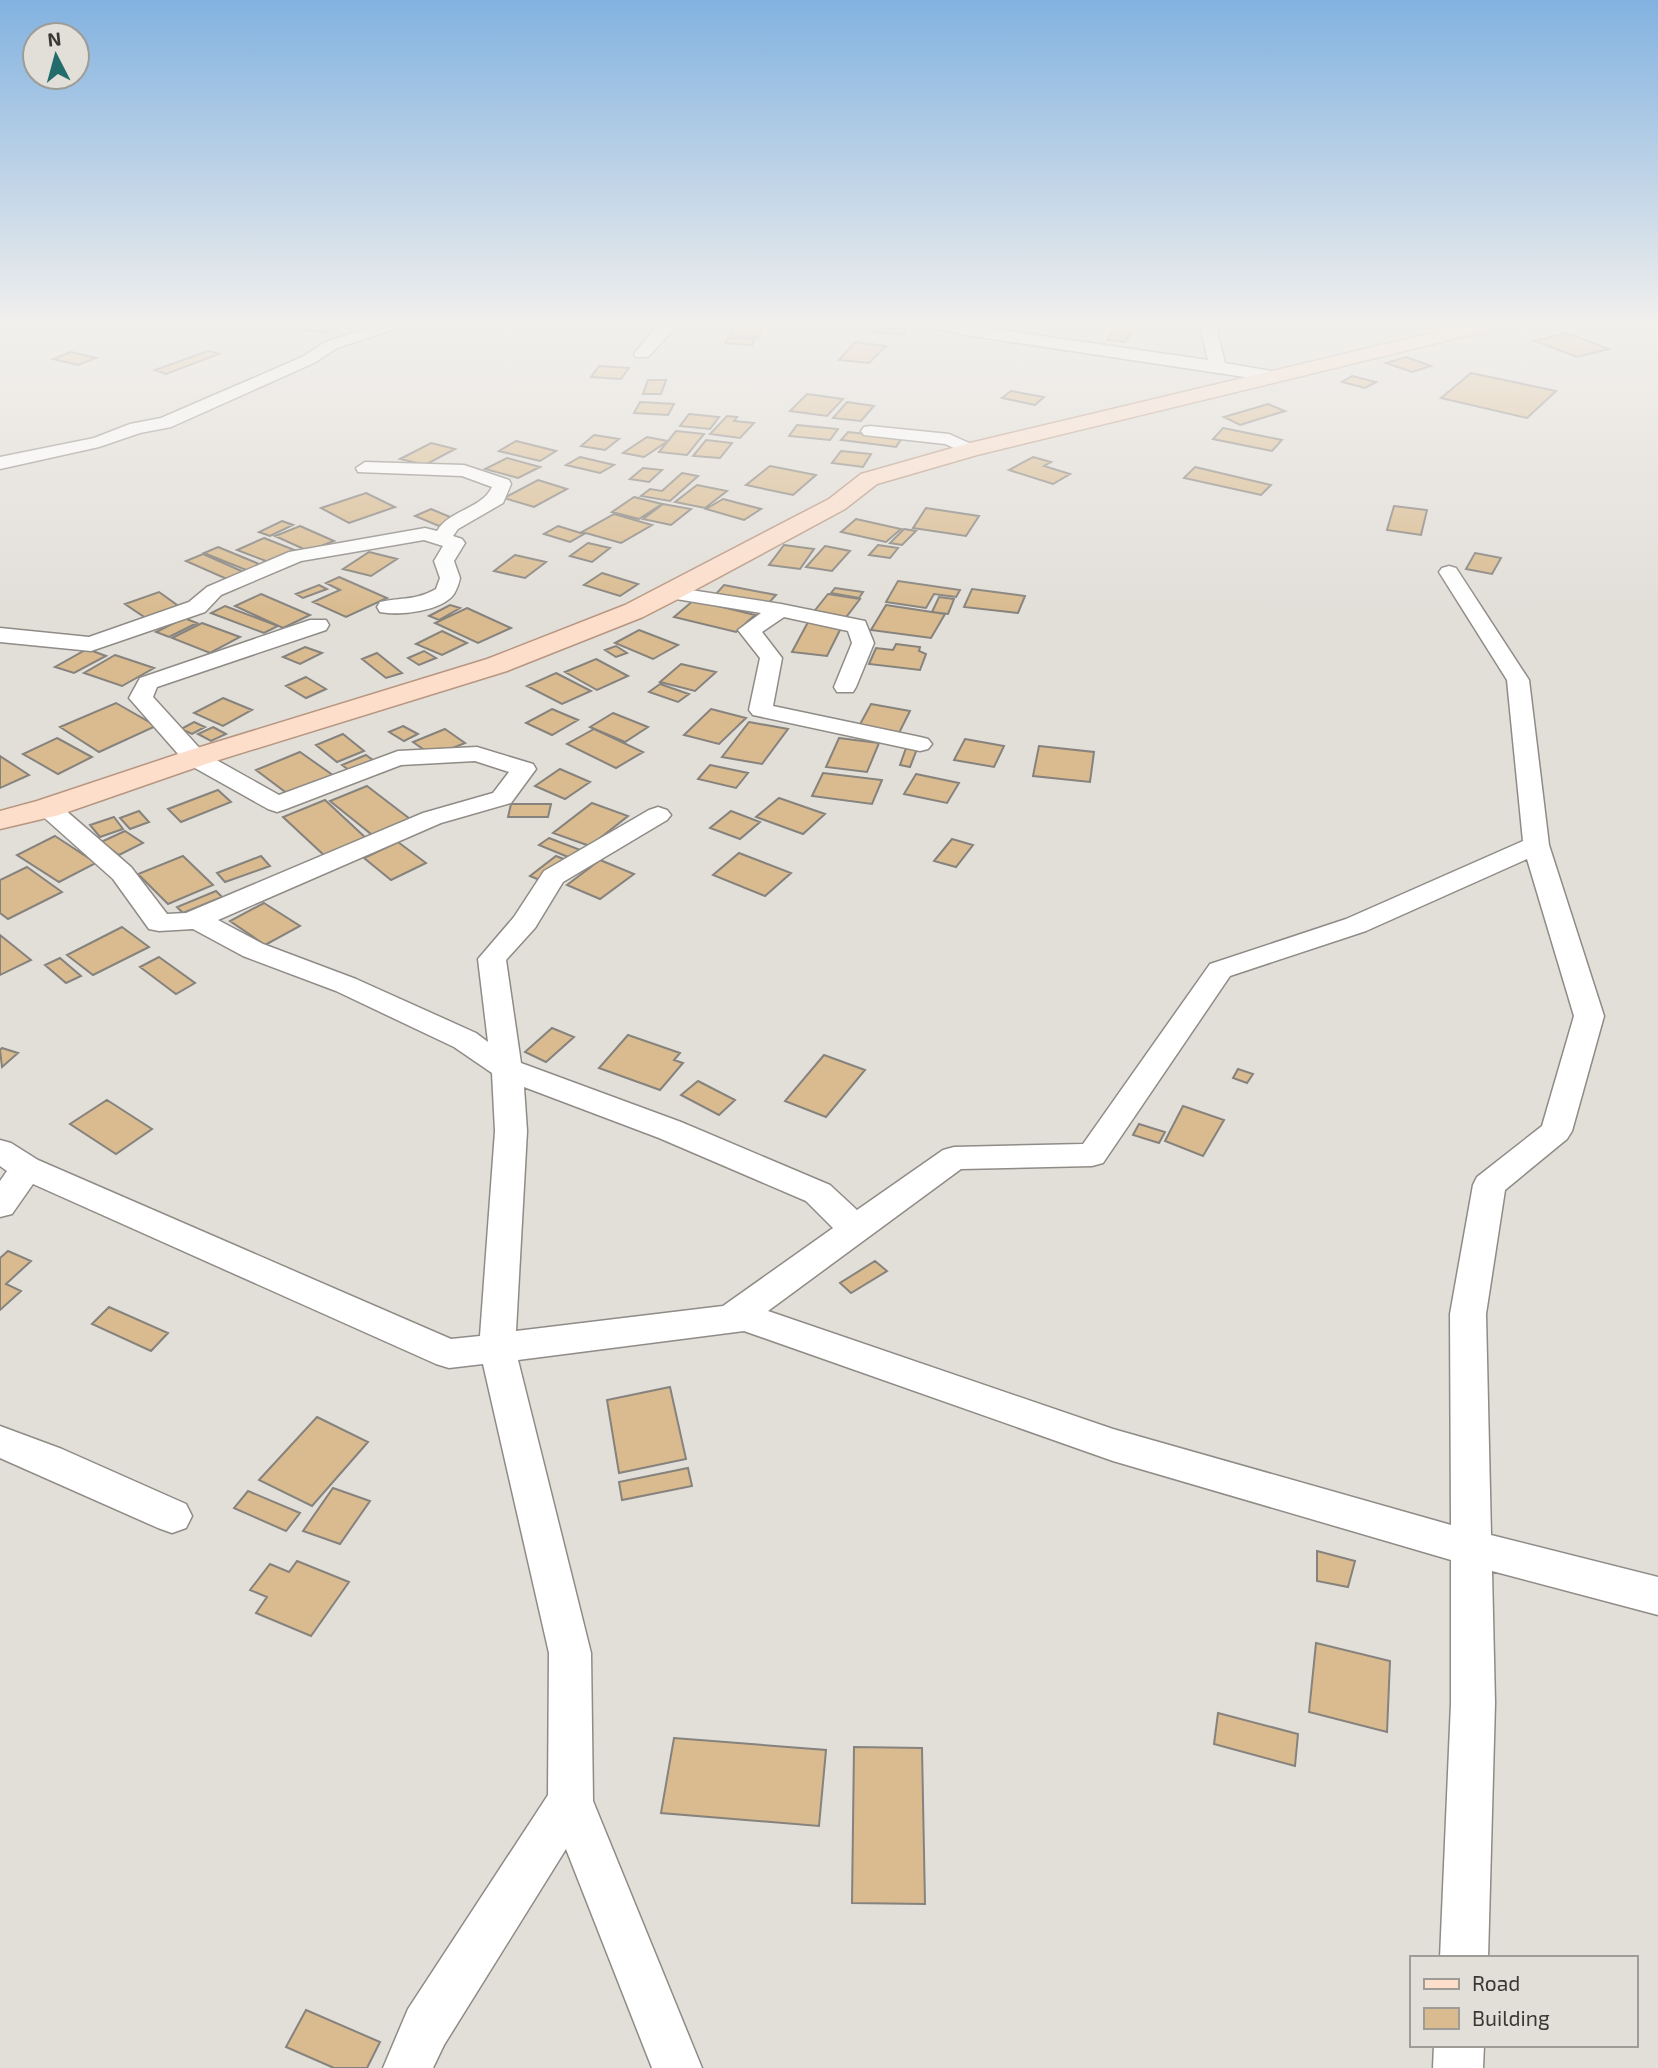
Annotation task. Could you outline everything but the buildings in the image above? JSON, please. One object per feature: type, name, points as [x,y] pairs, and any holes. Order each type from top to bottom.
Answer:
[{"type":"main road","points":[[0,820],[48,808],[195,758],[497,665],[634,611],[671,593],[837,504],[869,479],[970,450],[1094,420]]},
{"type":"street","points":[[0,463],[99,442],[136,428],[173,420]]},
{"type":"street","points":[[870,431],[949,439],[970,450]]},
{"type":"street","points":[[365,468],[464,471],[502,484],[496,499],[450,525],[442,539]]},
{"type":"street","points":[[0,635],[91,644],[197,607],[214,591],[296,556],[425,534],[455,543],[444,561],[450,578],[446,592],[427,604],[405,608],[388,607]]},
{"type":"street","points":[[1449,572],[1518,680],[1536,845],[1589,1016],[1556,1131],[1489,1185],[1468,1314],[1473,1703],[1464,1956]]},
{"type":"street","points":[[671,593],[781,610],[857,626],[863,643],[845,687]]},
{"type":"street","points":[[781,610],[749,630],[771,658],[761,710],[920,744]]},
{"type":"street","points":[[48,808],[122,873],[159,923],[196,919],[432,818],[502,798],[524,769],[478,754],[398,758],[277,804],[195,758],[141,698],[148,683],[214,663],[265,642],[318,625]]},
{"type":"street","points":[[658,815],[553,877],[525,922],[492,960],[507,1069],[511,1131],[497,1348],[570,1653],[570,1801],[677,2068]]},
{"type":"street","points":[[730,1319],[954,1158],[1092,1155],[1220,970],[1356,925],[1536,845]]},
{"type":"street","points":[[196,919],[253,950],[346,985],[465,1040],[507,1069],[670,1130],[818,1193],[856,1229]]},
{"type":"street","points":[[0,1205],[14,1160],[449,1354],[745,1317],[1113,1445],[1471,1548],[1658,1596]]},
{"type":"street","points":[[0,1442],[48,1460],[172,1516]]},
{"type":"street","points":[[408,2068],[426,2026],[570,1801]]},
{"type":"street","points":[[1458,2068],[1459,2047]]}]
